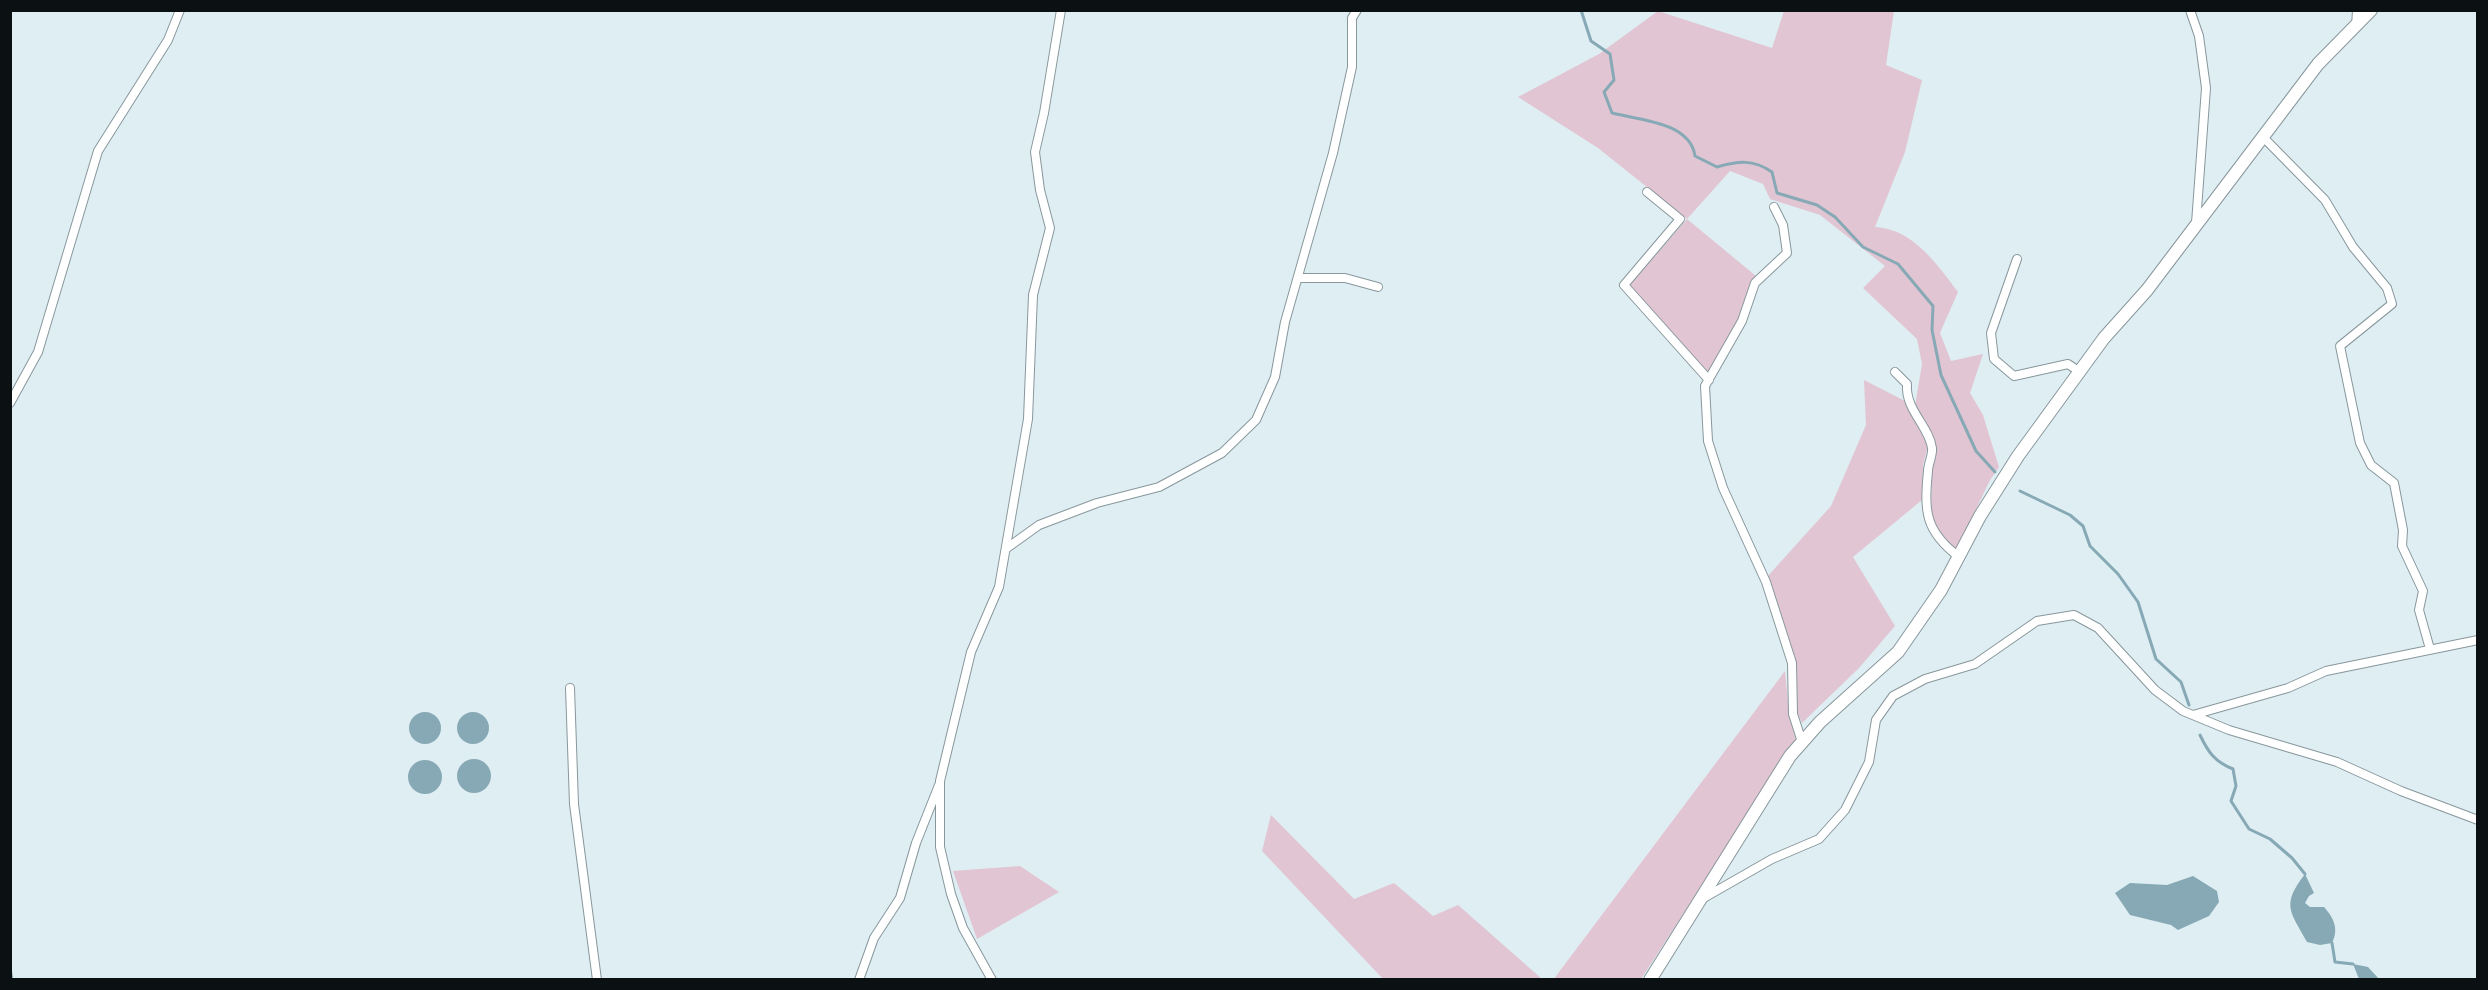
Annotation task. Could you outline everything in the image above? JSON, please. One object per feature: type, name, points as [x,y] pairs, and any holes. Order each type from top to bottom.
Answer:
[{"type":"street","points":[[10,404],[38,352],[98,151],[168,40],[180,10]]},
{"type":"street","points":[[859,980],[874,938],[900,898],[916,843],[940,782],[971,652],[999,587],[1028,419],[1034,295],[1050,228],[1040,190],[1035,152],[1044,113],[1061,10]]},
{"type":"street","points":[[1007,548],[1039,525],[1097,503],[1159,487],[1222,453],[1256,420],[1275,377],[1285,322],[1333,153],[1352,67],[1352,18],[1357,10]]},
{"type":"street","points":[[2190,10],[2199,36],[2206,88],[2196,224]]},
{"type":"street","points":[[2356,10],[2356,27]]},
{"type":"street","points":[[1650,980],[1790,756],[1820,722],[1899,652],[1941,590],[2018,456],[2079,372],[2104,338],[2147,290],[2318,64],[2371,10]]},
{"type":"street","points":[[2262,136],[2325,200],[2353,247],[2387,288],[2392,304],[2340,346],[2360,443],[2372,465],[2394,483],[2403,530],[2402,546],[2423,591],[2419,610],[2430,649]]},
{"type":"street","points":[[1647,192],[1680,219],[1624,285],[1709,380]]},
{"type":"street","points":[[1774,207],[1783,225],[1787,253],[1755,283],[1742,321],[1705,386],[1708,441],[1723,488],[1766,582],[1792,663],[1793,714],[1802,742]]},
{"type":"street","points":[[2017,259],[1991,333],[1994,359],[2014,376],[2068,364],[2079,372]]},
{"type":"street","points":[[1298,278],[1345,278],[1378,287]]},
{"type":"street","points":[[1895,372],[1907,384],[1906,396],[1932,448],[1928,469],[1928,518],[1938,541],[1959,557]]},
{"type":"street","points":[[1698,901],[1772,860],[1819,838],[1845,810],[1869,762],[1876,720],[1893,696],[1925,679],[1976,664],[2037,621],[2074,615],[2098,628],[2155,690],[2183,711],[2229,730],[2337,762],[2478,820]]},
{"type":"street","points":[[2193,715],[2288,688],[2326,671],[2478,640]]},
{"type":"street","points":[[570,688],[574,804],[597,980]]},
{"type":"street","points":[[940,782],[940,848],[951,894],[963,928],[992,980]]},
{"type":"shaded area","points":[[1658,11],[1772,48],[1784,11],[1894,11],[1886,65],[1922,80],[1905,152],[1875,227],[1889,229],[1912,241],[1933,260],[1958,292],[1940,333],[1951,361],[1983,354],[1970,393],[1983,415],[1999,467],[1990,480],[1957,549],[1940,538],[1931,515],[1932,469],[1937,448],[1915,406],[1922,364],[1917,339],[1863,288],[1885,266],[1820,215],[1770,199],[1763,184],[1730,171],[1687,219],[1598,148],[1518,97],[1599,54]]},
{"type":"shaded area","points":[[1687,219],[1756,276],[1740,319],[1708,374],[1629,286]]},
{"type":"shaded area","points":[[1864,380],[1907,402],[1928,446],[1923,465],[1922,500],[1853,557],[1895,626],[1859,668],[1802,723],[1797,711],[1796,661],[1767,577],[1831,506],[1866,425]]},
{"type":"shaded area","points":[[1785,671],[1789,714],[1796,740],[1641,979],[1553,980]]},
{"type":"shaded area","points":[[1271,815],[1354,899],[1394,883],[1433,916],[1458,905],[1542,979],[1383,979],[1262,851]]},
{"type":"shaded area","points":[[1020,866],[1059,892],[977,939],[953,871]]},
{"type":"water","points":[[425,712],[436,717],[441,728],[436,739],[425,744],[414,739],[409,728],[414,717]]},
{"type":"water","points":[[473,712],[485,716],[489,728],[485,740],[473,744],[461,740],[457,728],[461,716]]},
{"type":"water","points":[[474,759],[486,764],[491,776],[486,788],[474,793],[462,788],[457,776],[462,764]]},
{"type":"water","points":[[425,760],[437,765],[442,777],[437,789],[425,794],[413,789],[408,777],[413,765]]},
{"type":"water","points":[[2305,874],[2314,893],[2305,903],[2310,907],[2324,907],[2330,915],[2335,928],[2332,943],[2320,945],[2307,942],[2293,915],[2291,901],[2293,893]]},
{"type":"water","points":[[2193,876],[2217,891],[2219,902],[2209,916],[2178,930],[2171,925],[2130,915],[2115,893],[2130,883],[2167,885]]},
{"type":"water","points":[[2353,964],[2368,967],[2379,979],[2359,979]]},
{"type":"waterway","points":[[1581,10],[1591,41],[1610,54],[1614,80],[1604,92],[1612,113],[1662,124],[1674,129],[1684,136],[1695,156],[1717,167],[1745,162],[1765,168],[1772,172],[1777,193],[1817,205],[1835,217],[1863,247],[1898,264],[1933,306],[1932,330],[1941,375],[1976,451],[1995,472]]},
{"type":"waterway","points":[[2020,491],[2070,515],[2083,526],[2090,546],[2118,574],[2138,602],[2156,659],[2181,682],[2189,705]]},
{"type":"waterway","points":[[2200,735],[2213,756],[2233,769],[2236,786],[2231,801],[2249,829],[2270,839],[2292,858],[2305,874]]},
{"type":"waterway","points":[[10,922],[10,960]]},
{"type":"waterway","points":[[2332,943],[2335,962],[2353,964]]},
{"type":"waterway","points":[[10,968],[12,980]]}]
